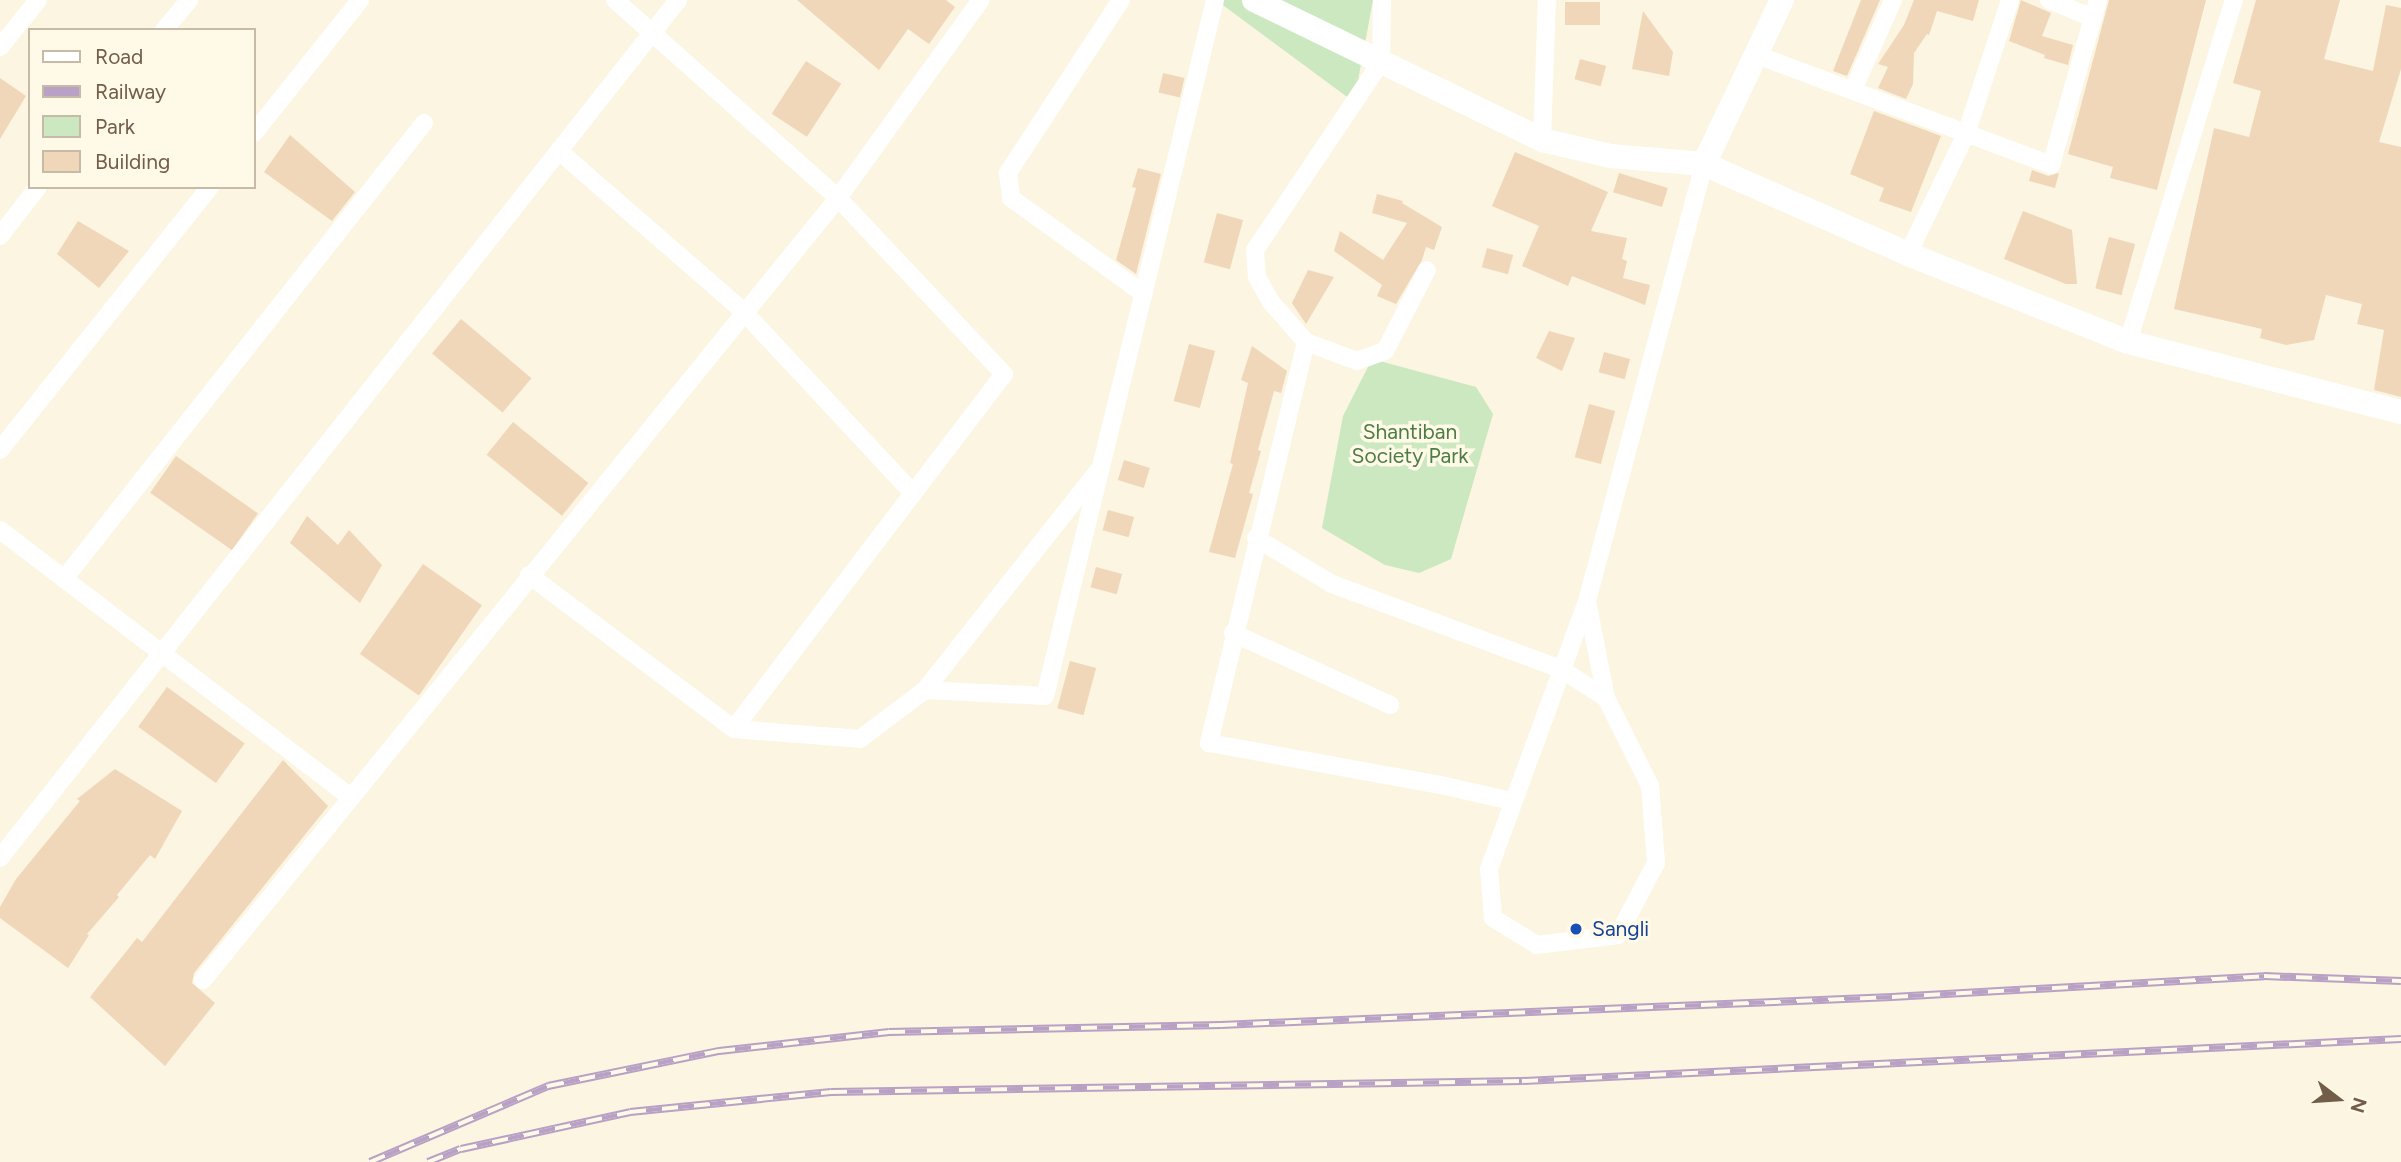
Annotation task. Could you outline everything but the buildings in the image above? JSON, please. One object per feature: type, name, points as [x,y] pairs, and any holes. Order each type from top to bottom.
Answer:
[{"type":"main road","points":[[1254,0],[1542,140],[1611,156],[1704,164],[1908,254],[2128,342],[2401,412]]},
{"type":"main road","points":[[1704,164],[1782,0]]},
{"type":"street","points":[[0,47],[38,0]]},
{"type":"street","points":[[166,28],[189,0]]},
{"type":"street","points":[[256,130],[360,0]]},
{"type":"street","points":[[615,0],[838,198],[1004,374],[734,729]]},
{"type":"street","points":[[0,858],[678,0]]},
{"type":"street","points":[[203,980],[529,575],[838,198],[981,0]]},
{"type":"street","points":[[1121,0],[1007,173],[1011,198],[1144,294]]},
{"type":"street","points":[[925,690],[1045,696],[1215,0]]},
{"type":"street","points":[[1382,0],[1381,62],[1255,250],[1257,276],[1271,302],[1306,342],[1357,361],[1385,351],[1427,270]]},
{"type":"street","points":[[1542,140],[1547,0]]},
{"type":"street","points":[[1853,90],[1893,0]]},
{"type":"street","points":[[1908,254],[1966,134],[2010,0]]},
{"type":"street","points":[[2049,0],[2093,18]]},
{"type":"street","points":[[1757,55],[2051,164],[2098,0]]},
{"type":"street","points":[[2128,342],[2234,0]]},
{"type":"street","points":[[64,579],[424,123]]},
{"type":"street","points":[[559,151],[744,312],[913,493]]},
{"type":"street","points":[[1587,601],[1606,698],[1650,786],[1656,863],[1618,935],[1537,945],[1493,918],[1489,869],[1511,801],[1587,601],[1704,164]]},
{"type":"street","points":[[0,236],[36,189]]},
{"type":"street","points":[[0,450],[208,189]]},
{"type":"street","points":[[1306,342],[1233,633],[1209,743],[1445,786],[1511,801]]},
{"type":"street","points":[[529,575],[734,729],[860,740],[925,690],[1103,465]]},
{"type":"street","points":[[0,530],[351,797]]},
{"type":"street","points":[[1256,538],[1332,584],[1561,669],[1606,698]]},
{"type":"street","points":[[1233,633],[1390,705]]},
{"type":"green space","points":[[1216,0],[1373,0],[1354,102]]},
{"type":"green space","name":"Shantiban Society Park","points":[[1372,359],[1476,387],[1493,414],[1451,559],[1419,573],[1385,565],[1322,528],[1343,416]]},
{"type":"railway","points":[[370,1162],[548,1086],[719,1051],[889,1032],[1221,1025],[1892,997],[2264,976],[2401,981]]},
{"type":"railway","points":[[428,1162],[461,1149],[630,1112],[831,1092],[1522,1081],[2401,1039]]},
{"type":"place","name":"Sangli","points":[[1576,929]]}]
